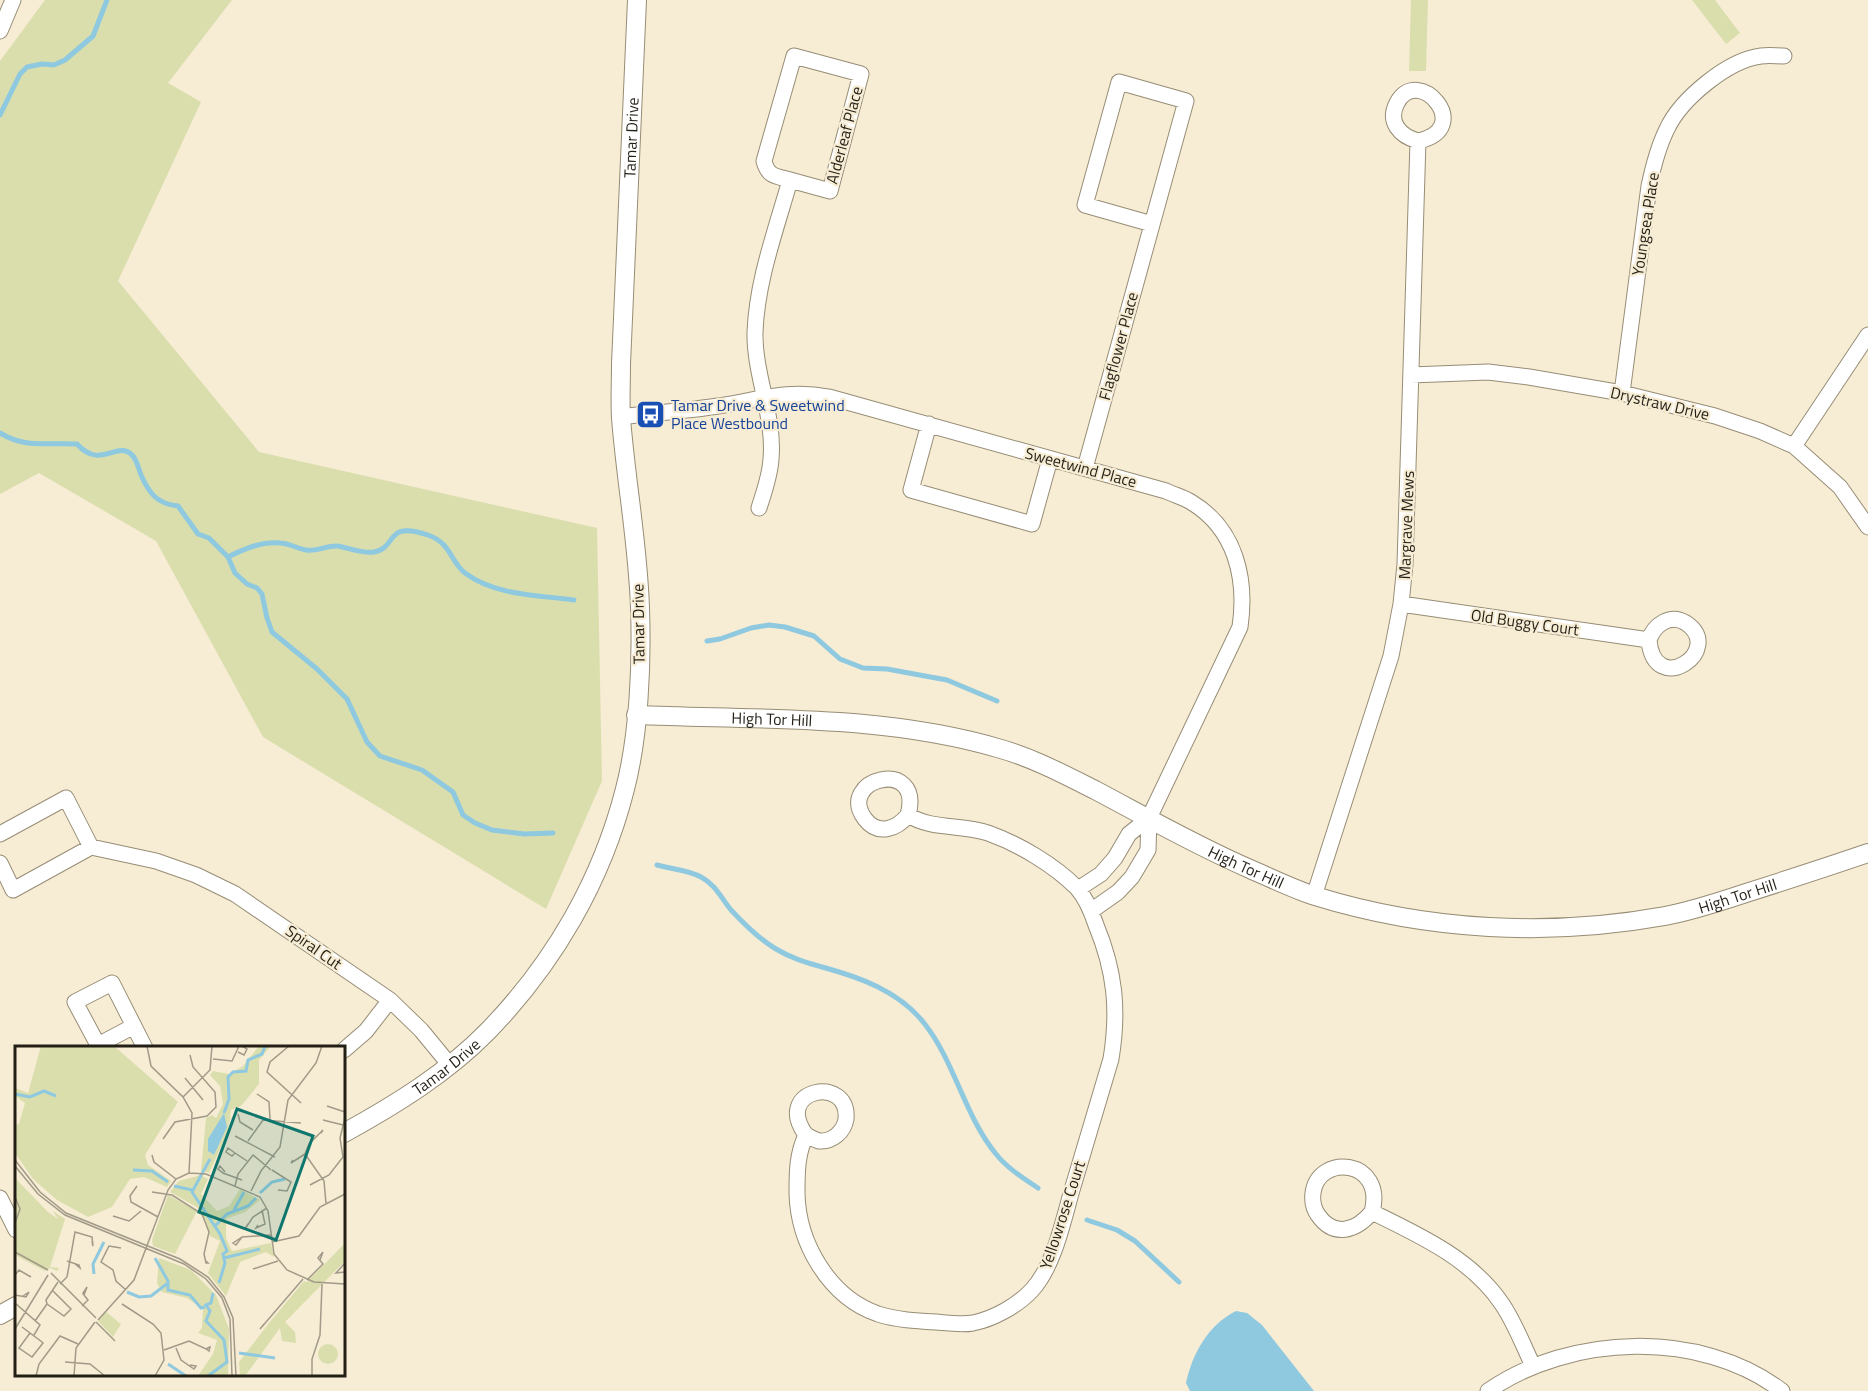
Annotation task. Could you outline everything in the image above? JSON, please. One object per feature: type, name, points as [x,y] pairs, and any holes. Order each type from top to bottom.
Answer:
[{"type":"street","points":[[0,31],[13,0]]},
{"type":"street","name":"Tamar Drive","points":[[345,1132],[412,1093],[486,1032],[521,995],[552,953],[592,885],[626,788],[634,746],[640,654],[640,608],[621,417],[621,364],[637,0]]},
{"type":"street","name":"Alderleaf Place","points":[[794,56],[861,74],[830,191],[790,180],[771,175],[766,170],[764,161],[794,56]]},
{"type":"street","name":"Youngsea Place","points":[[1622,393],[1649,186],[1657,154],[1668,127],[1699,90],[1725,70],[1743,61],[1761,56],[1784,57]]},
{"type":"street","name":"Flagflower Place","points":[[1085,468],[1186,101],[1119,82],[1085,205],[1152,224]]},
{"type":"street","name":"Margrave Mews","points":[[1314,896],[1391,656],[1401,604],[1406,564],[1418,141]]},
{"type":"street","points":[[759,508],[772,457],[755,335],[756,309],[760,285],[790,180]]},
{"type":"street","points":[[1794,446],[1868,335]]},
{"type":"street","name":"Drystraw Drive","points":[[1411,375],[1488,372],[1528,377],[1622,393],[1715,416],[1794,446],[1840,487],[1868,527]]},
{"type":"street","name":"Sweetwind Place","points":[[621,417],[719,406],[790,393],[809,393],[861,405],[1166,491],[1190,501],[1205,512],[1221,528],[1240,567],[1243,608],[1240,627],[1149,818]]},
{"type":"street","points":[[929,424],[911,490],[1032,524],[1050,459]]},
{"type":"street","name":"Old Buggy Court","points":[[1401,604],[1649,640]]},
{"type":"street","name":"High Tor Hill","points":[[636,715],[886,726],[944,735],[1003,749],[1063,774],[1246,867],[1314,896],[1438,923],[1500,928],[1556,928],[1668,916],[1868,853]]},
{"type":"street","points":[[0,834],[66,798],[91,847],[14,890],[0,863]]},
{"type":"street","points":[[908,815],[919,822],[985,832],[1007,841],[1033,854],[1078,889],[1101,874],[1115,858],[1129,834],[1149,818]]},
{"type":"street","points":[[1091,911],[1118,892],[1132,877],[1148,850],[1149,818]]},
{"type":"street","name":"Spiral Cut","points":[[91,847],[156,861],[196,875],[236,894],[390,1000],[421,1030],[449,1064]]},
{"type":"street","name":"Yellowrose Court","points":[[806,1136],[800,1148],[797,1166],[797,1202],[802,1225],[810,1249],[822,1271],[840,1291],[877,1313],[913,1321],[972,1323],[996,1315],[1032,1290],[1045,1272],[1053,1251],[1111,1059],[1116,1029],[1113,980],[1108,956],[1091,911],[1078,889]]},
{"type":"street","points":[[345,1049],[366,1031],[390,1000]]},
{"type":"street","points":[[134,1026],[144,1046]]},
{"type":"street","points":[[1341,1167],[1361,1172],[1374,1189],[1375,1201],[1372,1212],[1363,1223],[1354,1228],[1331,1227],[1322,1221],[1316,1211],[1313,1200],[1314,1187],[1321,1176],[1330,1170],[1341,1167]]},
{"type":"street","points":[[0,1198],[15,1228]]},
{"type":"street","points":[[1372,1212],[1421,1237],[1463,1263],[1484,1281],[1502,1303],[1515,1325],[1533,1366]]},
{"type":"street","points":[[0,1315],[15,1307]]},
{"type":"street","points":[[1488,1391],[1533,1366],[1568,1355],[1603,1348],[1636,1346],[1667,1348],[1725,1360],[1753,1372],[1782,1391]]},
{"type":"green space","points":[[45,0],[232,0],[168,83],[201,102],[118,281],[259,452],[597,528],[602,781],[546,909],[263,737],[156,541],[39,473],[0,494],[0,61]]},
{"type":"green space","points":[[1411,0],[1428,0],[1426,71],[1409,71]]},
{"type":"green space","points":[[1692,0],[1715,0],[1740,33],[1726,44]]},
{"type":"water","points":[[1236,1311],[1247,1313],[1262,1325],[1314,1391],[1190,1391],[1186,1383],[1197,1351],[1209,1332]]},
{"type":"waterway","points":[[0,115],[20,74],[27,67],[42,64],[54,65],[65,60],[93,36],[107,0]]},
{"type":"waterway","points":[[0,433],[28,443],[77,444],[93,455],[120,451],[131,454],[147,487],[155,497],[164,503],[178,506],[198,534],[209,538],[228,557],[235,573],[262,594],[272,632],[317,669],[347,699],[367,742],[380,756],[422,770],[453,792],[463,815],[475,823],[492,830],[524,834],[553,833]]},
{"type":"waterway","points":[[228,557],[253,546],[267,543],[287,544],[306,550],[338,546],[361,552],[374,552],[381,550],[398,533],[414,531],[436,538],[446,547],[460,568],[477,581],[518,593],[574,600]]},
{"type":"waterway","points":[[707,641],[751,628],[769,625],[785,627],[814,636],[840,659],[863,668],[887,669],[947,680],[997,701]]},
{"type":"waterway","points":[[657,865],[691,873],[706,880],[746,926],[782,952],[864,981],[903,1002],[935,1038],[985,1139],[1000,1159],[1038,1188]]},
{"type":"waterway","points":[[1087,1220],[1117,1230],[1135,1241],[1179,1282]]},
{"type":"place","name":"Tamar Drive & Sweetwind Place Westbound","points":[[650,414]]}]
